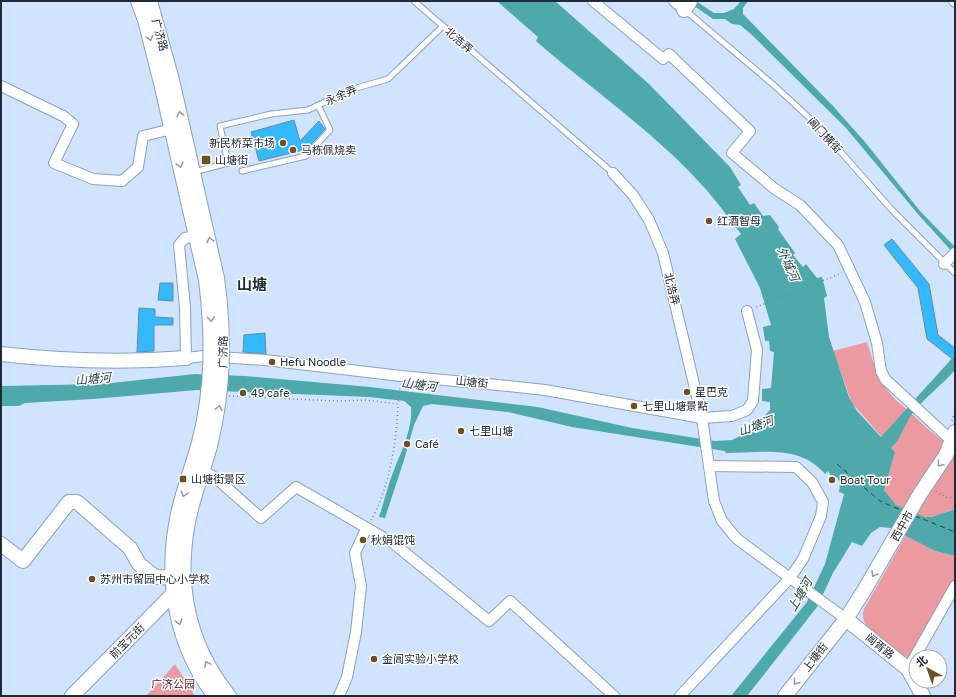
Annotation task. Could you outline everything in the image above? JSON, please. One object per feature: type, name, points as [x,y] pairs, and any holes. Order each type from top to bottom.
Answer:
[{"type":"main road","name":"广济路","points":[[138,1],[145,20],[197,236],[212,279]]},
{"type":"main road","name":"广济路","points":[[150,1],[167,60],[194,172],[212,279],[223,331],[222,372],[218,411],[177,519],[173,549],[178,578],[179,622],[190,655],[201,677],[215,696]]},
{"type":"main road","name":"山塘街","points":[[1,354],[58,360],[102,361],[142,361],[186,358]]},
{"type":"main road","name":"西中市","points":[[846,619],[920,494],[946,455],[954,436]]},
{"type":"main road","name":"广济路","points":[[178,578],[188,521],[203,470],[205,444]]},
{"type":"main road","points":[[1,544],[23,561],[69,502],[77,502],[130,548],[139,564],[155,577],[178,578]]},
{"type":"main road","name":"广济路","points":[[179,593],[203,656],[213,675],[229,696]]},
{"type":"main road","name":"前宝元街","points":[[72,696],[179,593]]},
{"type":"main road","name":"阊胥路","points":[[846,619],[908,669]]},
{"type":"main road","name":"上塘街","points":[[785,696],[846,619]]},
{"type":"street","points":[[593,1],[663,59],[669,54],[750,132],[732,153],[775,189],[800,205],[838,245],[851,269],[865,302],[877,343],[882,371],[889,384],[920,412],[954,436]]},
{"type":"street","points":[[1,86],[63,116],[73,124],[54,163],[93,179],[122,181],[138,167],[143,136],[172,129]]},
{"type":"street","name":"北浩弄","points":[[613,173],[633,195],[649,220],[663,253],[702,418],[714,501],[722,521],[737,539],[846,619]]},
{"type":"street","points":[[186,358],[185,308],[179,244],[185,238],[197,236]]},
{"type":"street","points":[[944,264],[954,254]]},
{"type":"street","name":"山塘街","points":[[186,358],[204,356],[265,360],[401,376],[545,390],[702,418],[732,416],[747,410],[753,401],[757,350],[747,311]]},
{"type":"street","points":[[680,696],[790,578],[803,559],[821,516],[823,502],[812,482],[796,467],[709,461]]},
{"type":"street","points":[[203,470],[217,480],[261,518],[296,487],[366,529],[393,543],[489,621],[510,601],[614,696]]},
{"type":"street","points":[[339,696],[347,677],[356,632],[361,586],[354,553],[366,529]]},
{"type":"street","points":[[919,649],[955,586]]},
{"type":"lane","name":"北浩弄","points":[[414,1],[613,173]]},
{"type":"lane","name":"阊门横街","points":[[684,4],[817,125],[892,210],[944,264],[955,273]]},
{"type":"lane","name":"永余弄","points":[[194,172],[228,163],[220,126],[270,114],[308,110],[353,89],[388,79],[443,26]]},
{"type":"lane","points":[[242,171],[306,156],[330,130],[318,105]]},
{"type":"path","points":[[757,307],[827,280],[851,269]]},
{"type":"path","points":[[366,529],[378,509],[393,453],[400,390]]},
{"type":"path","points":[[228,396],[337,401],[366,400],[398,404]]},
{"type":"path","points":[[936,492],[945,497],[955,498]]},
{"type":"green space","points":[[867,342],[878,374],[887,389],[917,419],[955,449],[955,509],[935,516],[928,517],[916,515],[895,504],[886,494],[884,488],[895,452],[852,403],[833,351]]},
{"type":"green space","points":[[906,535],[935,551],[955,556],[955,580],[916,649],[908,649],[908,658],[887,645],[871,632],[863,617],[864,609]]},
{"type":"green space","name":"广济公园","points":[[175,664],[195,696],[146,696]]},
{"type":"water","points":[[555,1],[649,84],[730,167],[741,185],[738,187],[750,205],[754,203],[763,216],[770,215],[795,253],[793,255],[803,267],[806,264],[817,278],[822,277],[827,296],[824,298],[829,337],[849,397],[857,411],[881,437],[955,355],[955,370],[912,414],[891,448],[895,452],[884,490],[896,505],[925,517],[932,517],[955,509],[955,556],[935,551],[891,528],[880,527],[871,533],[862,546],[852,542],[833,573],[817,607],[747,696],[731,696],[807,602],[825,564],[844,494],[839,492],[840,483],[837,477],[833,479],[828,471],[825,474],[815,464],[804,458],[779,452],[726,453],[725,451],[572,427],[508,412],[432,404],[423,406],[414,425],[385,518],[379,517],[410,426],[411,407],[404,401],[369,397],[197,390],[25,403],[19,406],[1,406],[1,386],[102,384],[195,374],[245,376],[370,387],[538,407],[632,428],[715,441],[732,440],[749,432],[770,410],[770,402],[762,401],[762,389],[771,388],[774,352],[770,351],[769,341],[765,341],[763,327],[771,325],[760,288],[735,239],[741,234],[701,184],[682,164],[642,128],[536,41],[538,37],[498,2]]},
{"type":"water","points":[[687,1],[696,1],[714,13],[724,13],[734,9],[741,1],[748,1],[743,8],[743,14],[833,106],[865,142],[920,211],[955,247],[955,255],[917,213],[846,128],[751,34],[740,25],[732,24],[725,19],[713,19]]},
{"type":"building","name":"新民桥菜市场","points":[[294,120],[300,141],[319,121],[325,129],[307,149],[259,161],[251,132]]},
{"type":"building","points":[[892,239],[929,284],[938,335],[955,348],[955,361],[927,339],[918,288],[884,245]]},
{"type":"building","points":[[160,283],[173,283],[173,301],[158,300]]},
{"type":"building","points":[[139,308],[155,309],[155,317],[173,318],[173,325],[154,325],[154,351],[137,352]]},
{"type":"building","points":[[265,333],[266,354],[243,352],[244,335]]},
{"type":"ferry route","points":[[837,464],[880,501],[903,511]]},
{"type":"ferry route","points":[[915,516],[955,532]]},
{"type":"place","name":"新民桥菜市场","points":[[283,143]]},
{"type":"place","name":"马栋佩烧卖","points":[[293,150]]},
{"type":"place","name":"山塘街","points":[[206,160]]},
{"type":"place","name":"红酒智母","points":[[709,221]]},
{"type":"place","name":"Hefu Noodle","points":[[272,362]]},
{"type":"place","name":"星巴克","points":[[687,392]]},
{"type":"place","name":"49 cafe","points":[[243,393]]},
{"type":"place","name":"七里山塘景點","points":[[634,406]]},
{"type":"place","name":"七里山塘","points":[[461,431]]},
{"type":"place","name":"Café","points":[[407,444]]},
{"type":"place","name":"山塘街景区","points":[[183,479]]},
{"type":"place","name":"Boat Tour","points":[[832,480]]},
{"type":"place","name":"秋娟馄饨","points":[[363,540]]},
{"type":"place","name":"苏州市留园中心小学校","points":[[92,579]]},
{"type":"place","name":"金阊实验小学校","points":[[374,659]]},
{"type":"district","name":"山塘","points":[[252,285]]},
{"type":"water label","name":"外城河","points":[[788,264]]},
{"type":"water label","name":"山塘河","points":[[93,379]]},
{"type":"water label","name":"山塘河","points":[[419,385]]},
{"type":"water label","name":"山塘河","points":[[756,426]]},
{"type":"water label","name":"上塘河","points":[[800,595]]}]
